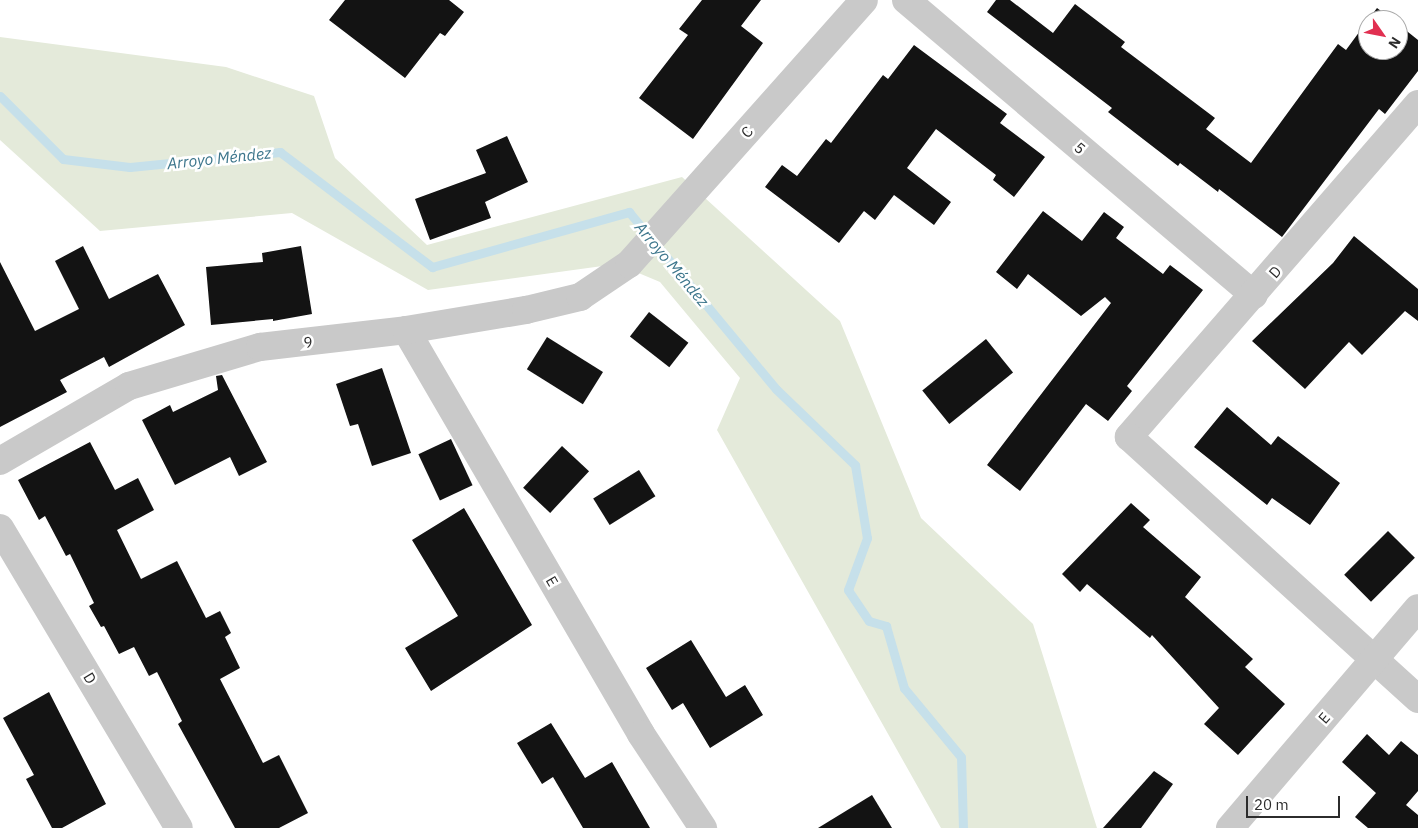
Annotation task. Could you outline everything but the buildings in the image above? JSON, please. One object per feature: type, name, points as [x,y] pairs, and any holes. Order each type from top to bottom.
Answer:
[{"type":"street","name":"C","points":[[629,264],[864,0]]},
{"type":"street","name":"5","points":[[906,0],[1254,295]]},
{"type":"street","name":"D","points":[[1373,661],[1129,437],[1418,104]]},
{"type":"street","name":"9","points":[[0,461],[129,386],[260,347],[406,330],[526,310],[580,297],[629,264]]},
{"type":"street","name":"E","points":[[406,330],[641,734],[703,828]]},
{"type":"street","name":"D","points":[[0,528],[174,825]]},
{"type":"street","name":"E","points":[[1230,828],[1418,608]]},
{"type":"street","points":[[1373,661],[1418,699]]},
{"type":"green space","points":[[0,37],[226,67],[314,96],[335,158],[427,245],[682,177],[840,321],[921,518],[1033,624],[1097,828],[941,828],[717,430],[740,378],[660,282],[617,264],[428,290],[292,213],[100,231],[0,140]]},
{"type":"waterway","name":"Arroyo Méndez","points":[[0,96],[63,159],[130,167],[280,152],[432,267],[629,212],[776,389],[855,465],[867,538],[848,590],[869,621],[886,626],[904,688],[961,757],[963,828]]}]
